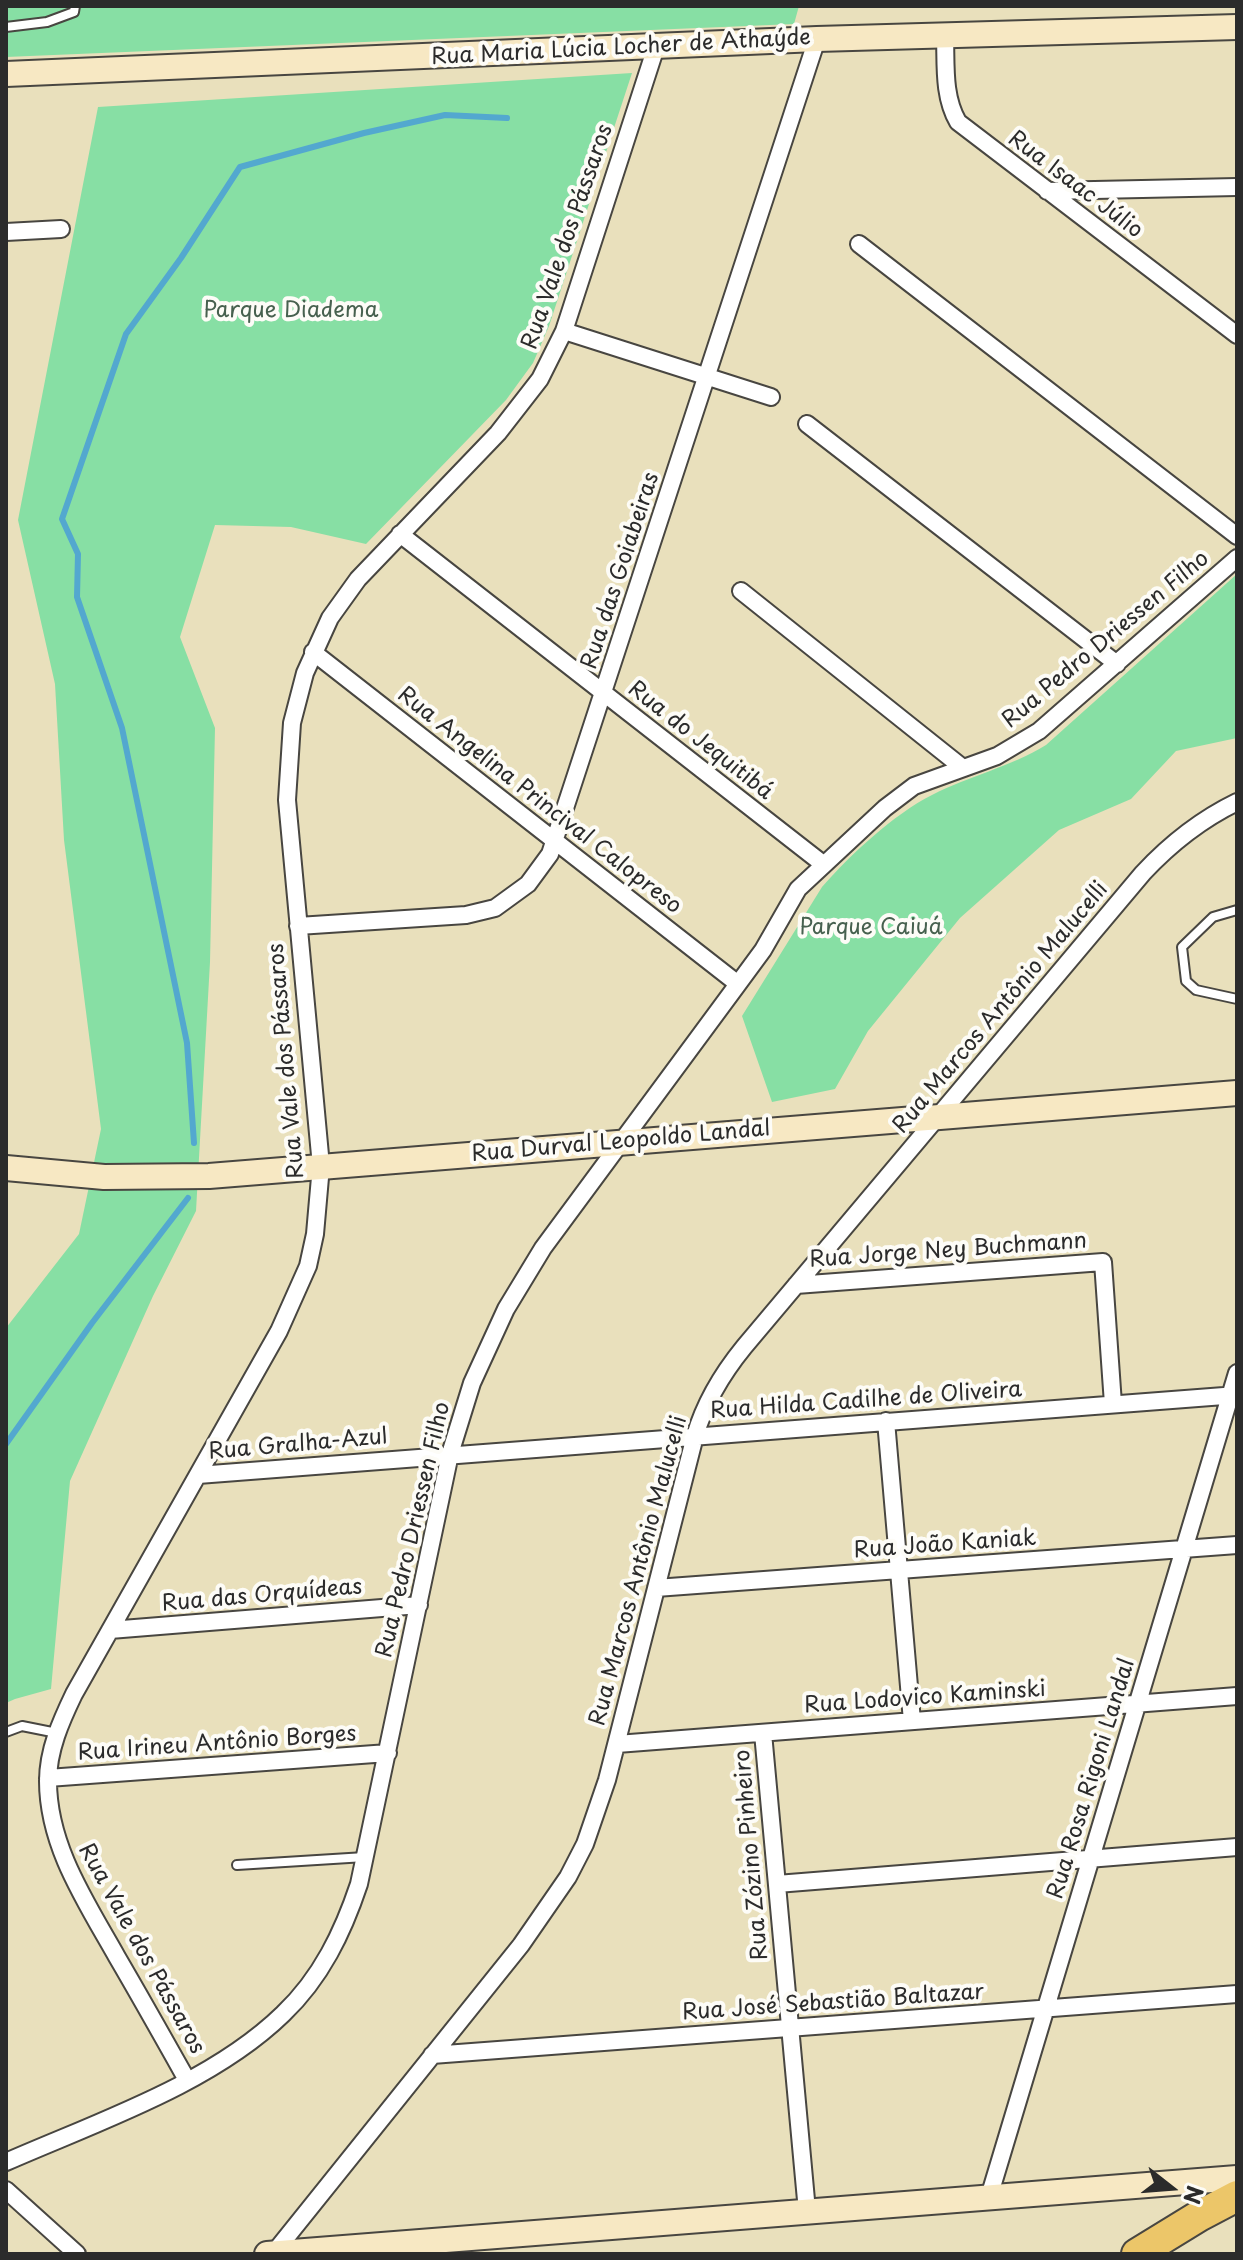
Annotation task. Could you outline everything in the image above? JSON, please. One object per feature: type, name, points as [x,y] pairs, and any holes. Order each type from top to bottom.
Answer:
[{"type":"highway","points":[[1137,2254],[1237,2196]]},
{"type":"street","name":"Rua Maria Lúcia Locher de Athaýde","points":[[6,74],[817,39],[1237,27]]},
{"type":"street","name":"Rua Isaac Júlio","points":[[945,36],[947,95],[950,109],[958,122],[1237,335]]},
{"type":"street","name":"Rua das Goiabeiras","points":[[298,926],[466,915],[495,908],[511,899],[535,876],[556,841],[817,39]]},
{"type":"street","name":"Rua Vale dos Pássaros","points":[[187,2080],[80,1892],[69,1866],[52,1820],[48,1778],[57,1733],[74,1694],[295,1298],[308,1266],[315,1234],[321,1166],[286,779],[292,723],[313,652],[342,600],[400,534],[475,459],[523,404],[540,379],[564,331],[656,47]]},
{"type":"street","points":[[1047,191],[1237,187]]},
{"type":"street","points":[[6,232],[61,229]]},
{"type":"street","points":[[859,244],[1237,536]]},
{"type":"street","points":[[564,331],[771,397]]},
{"type":"street","points":[[807,424],[1117,664]]},
{"type":"street","name":"Rua do Jequitibá","points":[[400,534],[823,864]]},
{"type":"street","name":"Rua Pedro Driessen Filho","points":[[6,2162],[187,2080],[257,2035],[284,2013],[328,1956],[347,1921],[365,1857],[450,1454],[472,1383],[506,1309],[543,1248],[763,950],[793,897],[823,864],[907,791],[997,756],[1039,731],[1237,558]]},
{"type":"street","points":[[741,591],[963,768]]},
{"type":"street","name":"Rua Angelina Princival Calopreso","points":[[313,652],[738,984]]},
{"type":"street","name":"Rua Marcos Antônio Malucelli","points":[[273,2254],[537,1925],[568,1877],[596,1814],[617,1744],[695,1436],[704,1409],[721,1378],[1143,873],[1186,832],[1237,802]]},
{"type":"street","name":"Rua Durval Leopoldo Landal","points":[[6,1168],[56,1174],[152,1178],[209,1176],[1237,1093]]},
{"type":"street","name":"Rua Jorge Ney Buchmann","points":[[796,1285],[1103,1262],[1113,1404]]},
{"type":"street","name":"Rua Rosa Rigoni Landal","points":[[989,2197],[1184,1550],[1234,1395],[1237,1373]]},
{"type":"street","name":"Rua Hilda Cadilhe de Oliveira","points":[[450,1454],[1234,1395]]},
{"type":"street","points":[[886,1421],[912,1721]]},
{"type":"street","name":"Rua Gralha-Azul","points":[[198,1475],[450,1454]]},
{"type":"street","name":"Rua João Kaniak","points":[[656,1588],[1237,1545]]},
{"type":"street","name":"Rua das Orquídeas","points":[[110,1630],[419,1605]]},
{"type":"street","name":"Rua Lodovico Kaminski","points":[[617,1744],[1237,1696]]},
{"type":"street","name":"Rua Zózino Pinheiro","points":[[763,1733],[807,2211]]},
{"type":"street","name":"Rua Irineu Antônio Borges","points":[[48,1778],[388,1753]]},
{"type":"street","points":[[777,1884],[1237,1847]]},
{"type":"street","name":"Rua José Sebastião Baltazar","points":[[432,2055],[1237,1994]]},
{"type":"street","points":[[267,2254],[1237,2178]]},
{"type":"street","points":[[6,2190],[77,2254]]},
{"type":"lane","points":[[6,27],[47,22],[74,12],[75,6]]},
{"type":"lane","points":[[1237,910],[1213,917],[1182,947],[1186,981],[1196,990],[1237,999]]},
{"type":"lane","points":[[6,1732],[22,1726],[57,1733]]},
{"type":"lane","points":[[237,1865],[365,1857]]},
{"type":"green space","points":[[6,6],[799,6],[794,24],[6,57]]},
{"type":"green space","name":"Parque Diadema","points":[[632,73],[549,326],[533,363],[506,400],[366,544],[291,527],[215,525],[180,637],[215,728],[210,962],[196,1211],[153,1296],[70,1481],[51,1689],[6,1703],[6,1328],[79,1234],[101,1129],[64,840],[55,684],[18,520],[98,107]]},
{"type":"green space","name":"Parque Caiuá","points":[[1237,574],[1237,738],[1176,751],[1131,799],[1059,830],[960,918],[868,1031],[835,1089],[772,1102],[742,1016],[822,887],[873,836],[918,803],[1046,745]]},
{"type":"waterway","points":[[194,1143],[187,1043],[122,728],[77,597],[78,554],[62,519],[126,334],[181,258],[240,167],[364,133],[445,115],[507,118]]},
{"type":"waterway","points":[[6,1444],[92,1323],[188,1198]]}]
